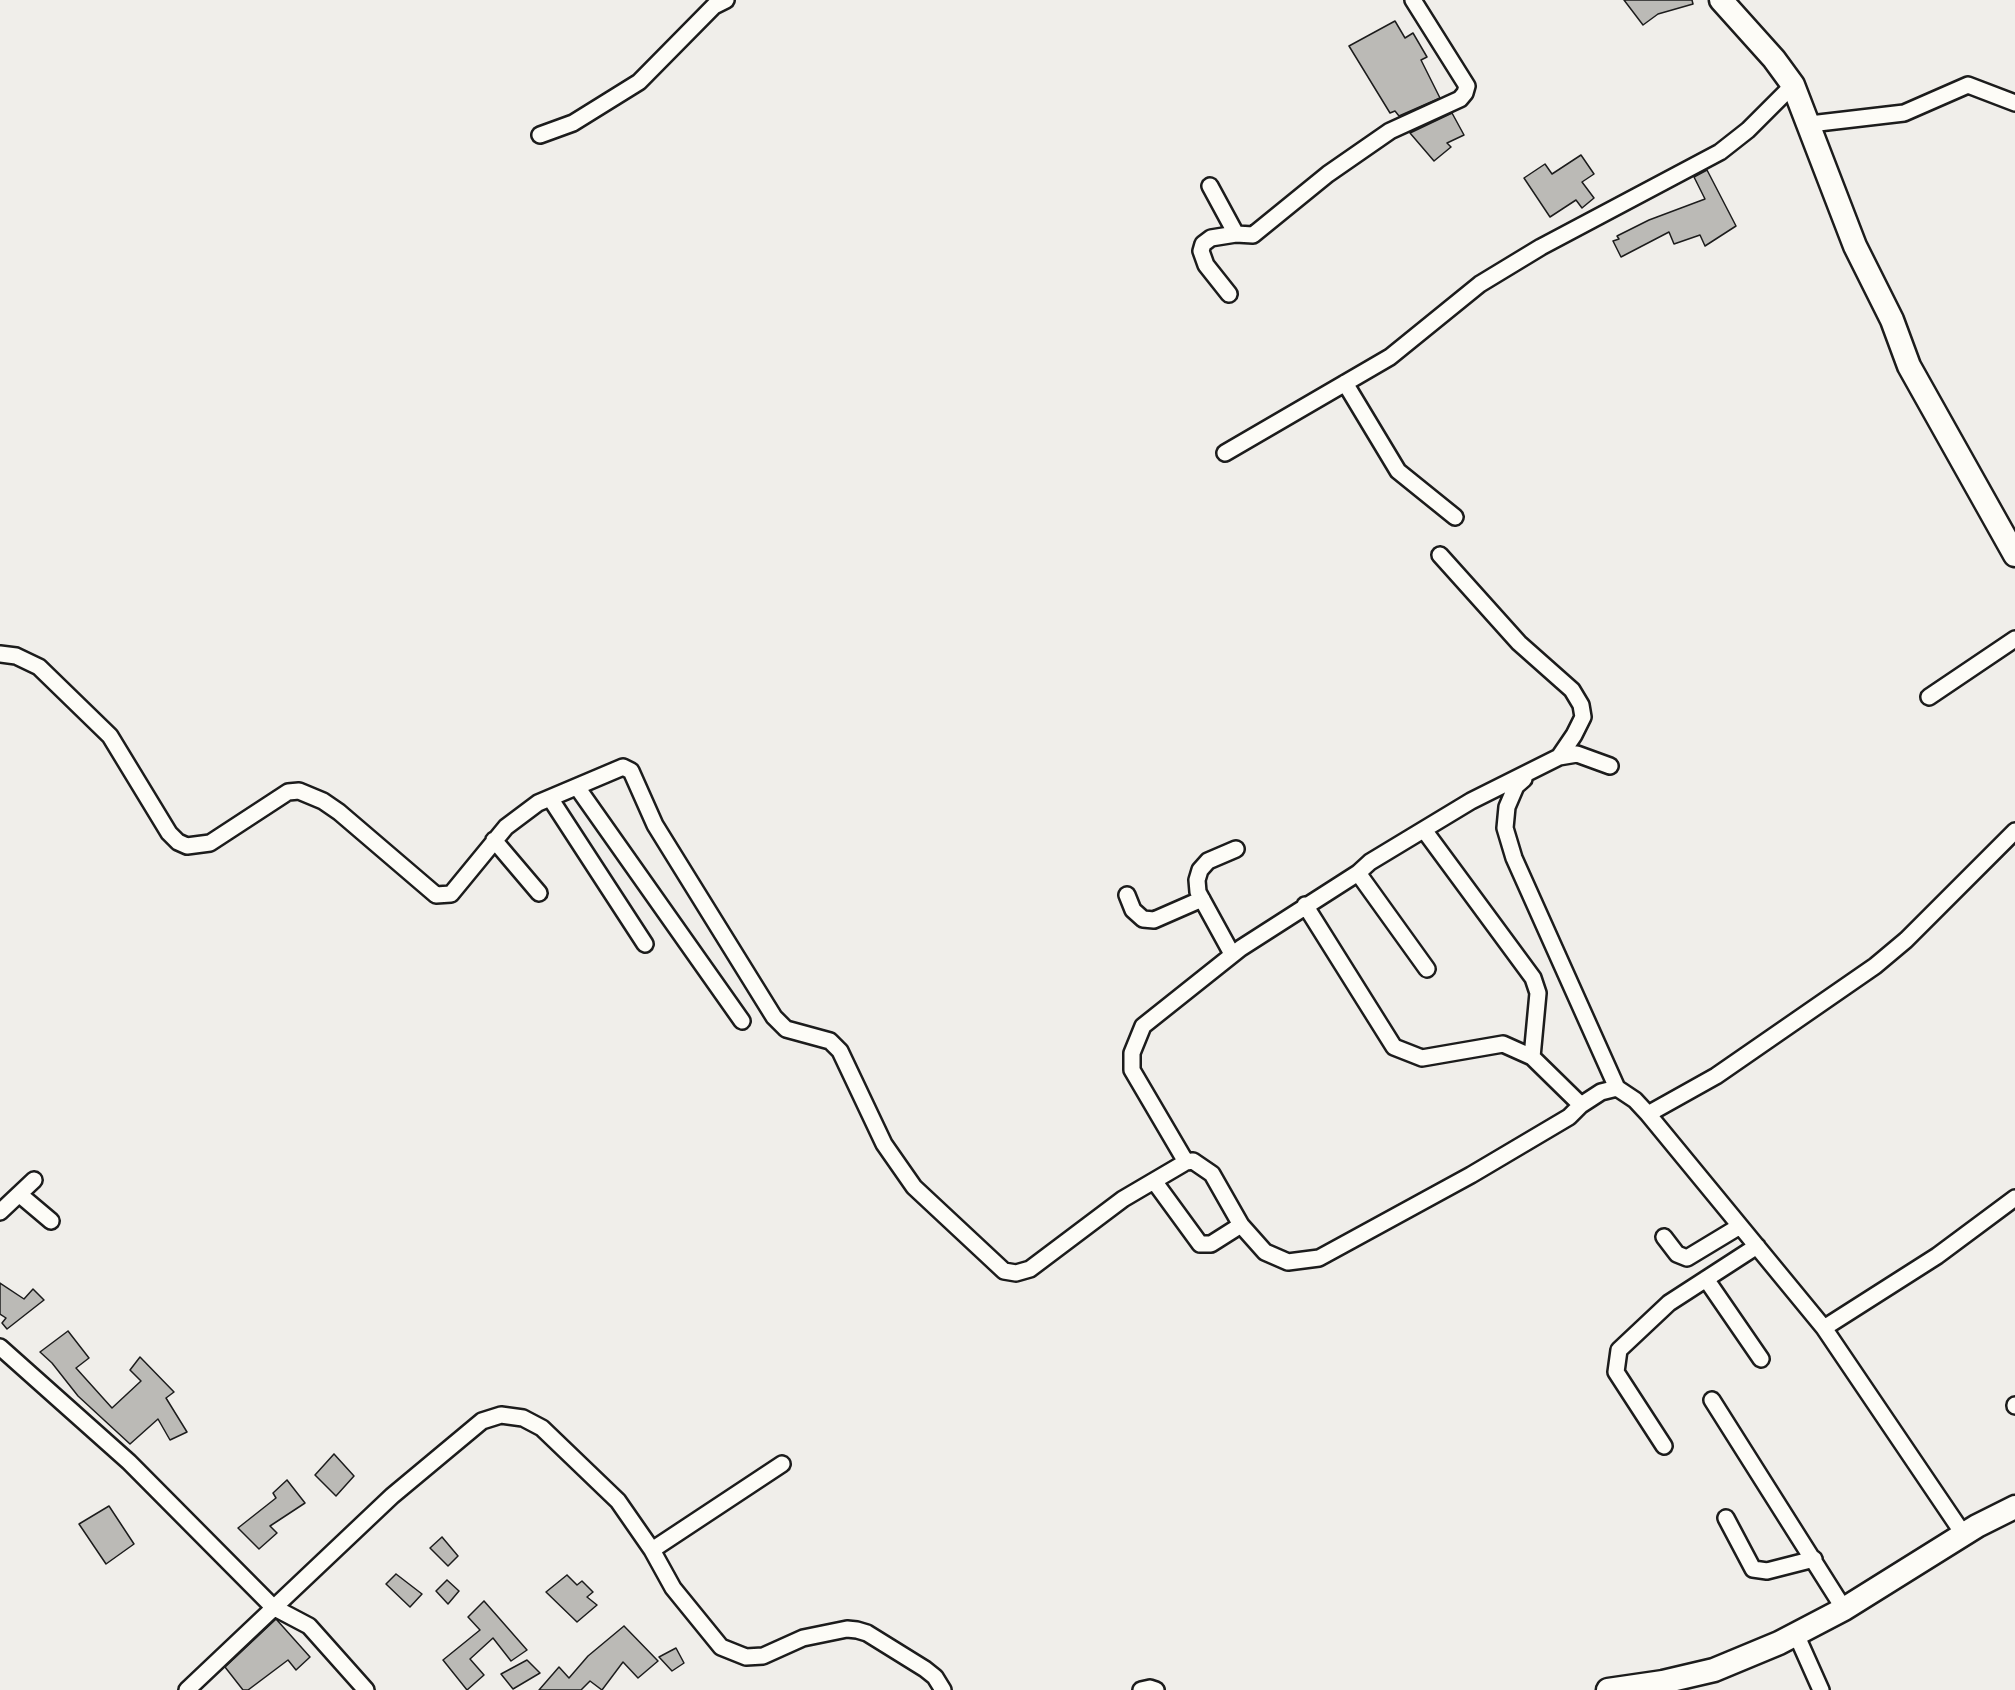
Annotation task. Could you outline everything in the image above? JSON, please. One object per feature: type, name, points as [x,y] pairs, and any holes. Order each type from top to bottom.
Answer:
[{"type":"street","points":[[540,135],[573,123],[639,82],[714,6],[726,0]]},
{"type":"street","points":[[1229,294],[1206,265],[1201,251],[1203,244],[1211,238],[1236,234],[1253,235],[1328,174],[1390,131],[1460,99],[1465,93],[1467,86],[1413,0]]},
{"type":"street","points":[[1721,0],[1774,59],[1793,85],[1810,124],[1855,246],[1892,320],[1909,366],[2015,555]]},
{"type":"street","points":[[1226,453],[1390,357],[1480,284],[1541,247],[1720,152],[1748,130],[1793,85]]},
{"type":"street","points":[[1810,124],[1904,113],[1968,85],[2015,103]]},
{"type":"street","points":[[1210,186],[1236,234]]},
{"type":"street","points":[[1345,382],[1398,471],[1455,517]]},
{"type":"street","points":[[1440,555],[1519,643],[1572,690],[1581,705],[1583,717],[1559,757]]},
{"type":"street","points":[[1929,697],[2015,639]]},
{"type":"street","points":[[0,654],[16,656],[39,667],[70,694],[110,736],[169,833],[178,842],[187,846],[210,843],[288,792],[299,791],[323,801],[429,891],[443,895],[451,894],[458,887],[494,840],[522,815],[550,798],[623,767],[631,771],[655,825],[774,1017],[786,1029],[830,1041],[840,1051],[884,1144],[914,1187],[1004,1271],[1016,1273],[1029,1269],[1123,1199],[1186,1162],[1193,1161],[1212,1174],[1241,1226],[1265,1252],[1288,1262],[1319,1258],[1471,1175],[1569,1117],[1581,1105],[1601,1092],[1617,1088]]},
{"type":"street","points":[[1186,1162],[1132,1070],[1132,1053],[1143,1026],[1232,954],[1358,873],[1370,862],[1471,801],[1528,775],[1559,757],[1577,754],[1610,766]]},
{"type":"street","points":[[1528,775],[1516,786],[1507,807],[1505,828],[1522,877],[1617,1088],[1635,1100],[1648,1114],[1824,1328],[1964,1535]]},
{"type":"street","points":[[577,787],[742,1021]]},
{"type":"street","points":[[550,798],[645,944]]},
{"type":"street","points":[[1424,830],[1533,978],[1538,993],[1532,1057]]},
{"type":"street","points":[[1648,1114],[1716,1076],[1875,966],[1906,940],[2015,831]]},
{"type":"street","points":[[494,840],[539,893]]},
{"type":"street","points":[[1232,954],[1198,892],[1200,870],[1208,861],[1236,849]]},
{"type":"street","points":[[1358,873],[1427,969]]},
{"type":"street","points":[[1127,895],[1133,910],[1143,919],[1154,920],[1202,899]]},
{"type":"street","points":[[1305,905],[1394,1047],[1422,1058],[1503,1044],[1532,1057],[1581,1105]]},
{"type":"street","points":[[0,1212],[34,1180]]},
{"type":"street","points":[[1154,1181],[1200,1244],[1211,1244],[1241,1226]]},
{"type":"street","points":[[20,1194],[51,1221]]},
{"type":"street","points":[[1824,1328],[1946,1250],[2015,1198]]},
{"type":"street","points":[[1664,1237],[1677,1254],[1686,1258],[1740,1226]]},
{"type":"street","points":[[1664,1446],[1616,1372],[1619,1350],[1669,1303],[1757,1246]]},
{"type":"street","points":[[1706,1279],[1761,1359]]},
{"type":"street","points":[[0,1347],[129,1462],[273,1607],[309,1626],[366,1690]]},
{"type":"street","points":[[1712,1400],[1844,1610]]},
{"type":"street","points":[[187,1690],[392,1496],[482,1420],[501,1415],[523,1418],[542,1428],[618,1501],[652,1550],[673,1588],[716,1642],[728,1651],[746,1658],[764,1656],[803,1638],[847,1629],[857,1630],[867,1633],[925,1669],[935,1677],[943,1690]]},
{"type":"street","points":[[652,1550],[782,1464]]},
{"type":"street","points":[[1608,1690],[1663,1682],[1714,1670],[1797,1634],[1844,1610],[1964,1535],[2015,1507]]},
{"type":"street","points":[[1726,1518],[1752,1569],[1767,1571],[1814,1559]]},
{"type":"street","points":[[1797,1634],[1821,1690]]},
{"type":"street","points":[[1141,1690],[1150,1688],[1156,1690]]},
{"type":"building","points":[[1624,0],[1692,0],[1693,4],[1658,14],[1643,25]]},
{"type":"building","points":[[1395,21],[1405,38],[1413,33],[1427,57],[1421,60],[1440,98],[1399,116],[1395,111],[1390,113],[1349,46]]},
{"type":"building","points":[[1452,113],[1464,135],[1447,143],[1451,147],[1434,161],[1410,133]]},
{"type":"building","points":[[1581,155],[1594,174],[1582,182],[1594,198],[1582,208],[1576,200],[1550,217],[1524,178],[1545,164],[1552,174]]},
{"type":"building","points":[[1707,170],[1736,226],[1705,246],[1700,235],[1674,244],[1669,232],[1621,257],[1613,241],[1619,239],[1617,236],[1649,220],[1705,199],[1694,177]]},
{"type":"building","points":[[0,1283],[24,1299],[33,1289],[44,1300],[7,1329],[2,1323],[6,1318],[0,1314]]},
{"type":"building","points":[[68,1331],[89,1358],[76,1368],[112,1408],[141,1381],[130,1370],[140,1357],[174,1392],[166,1398],[187,1432],[170,1440],[158,1419],[130,1444],[78,1396],[52,1363],[40,1352]]},
{"type":"building","points":[[334,1454],[354,1476],[336,1496],[315,1475]]},
{"type":"building","points":[[287,1480],[305,1503],[270,1526],[277,1533],[259,1549],[238,1528],[276,1498],[273,1493]]},
{"type":"building","points":[[109,1506],[134,1544],[106,1564],[79,1524]]},
{"type":"building","points":[[442,1537],[458,1556],[448,1566],[430,1548]]},
{"type":"building","points":[[396,1574],[422,1594],[410,1607],[386,1584]]},
{"type":"building","points":[[567,1575],[577,1585],[582,1581],[593,1592],[587,1597],[597,1605],[577,1622],[546,1592]]},
{"type":"building","points":[[447,1580],[459,1591],[448,1604],[436,1591]]},
{"type":"building","points":[[484,1601],[527,1650],[511,1661],[493,1638],[470,1659],[484,1675],[467,1690],[443,1660],[480,1630],[468,1617]]},
{"type":"building","points":[[276,1619],[310,1657],[296,1670],[288,1660],[248,1690],[243,1690],[225,1667]]},
{"type":"building","points":[[624,1626],[658,1661],[638,1678],[623,1662],[602,1690],[590,1681],[581,1690],[539,1690],[559,1667],[569,1678],[588,1656]]},
{"type":"building","points":[[676,1648],[684,1663],[672,1671],[659,1657]]},
{"type":"building","points":[[527,1660],[540,1673],[513,1689],[501,1674]]}]
